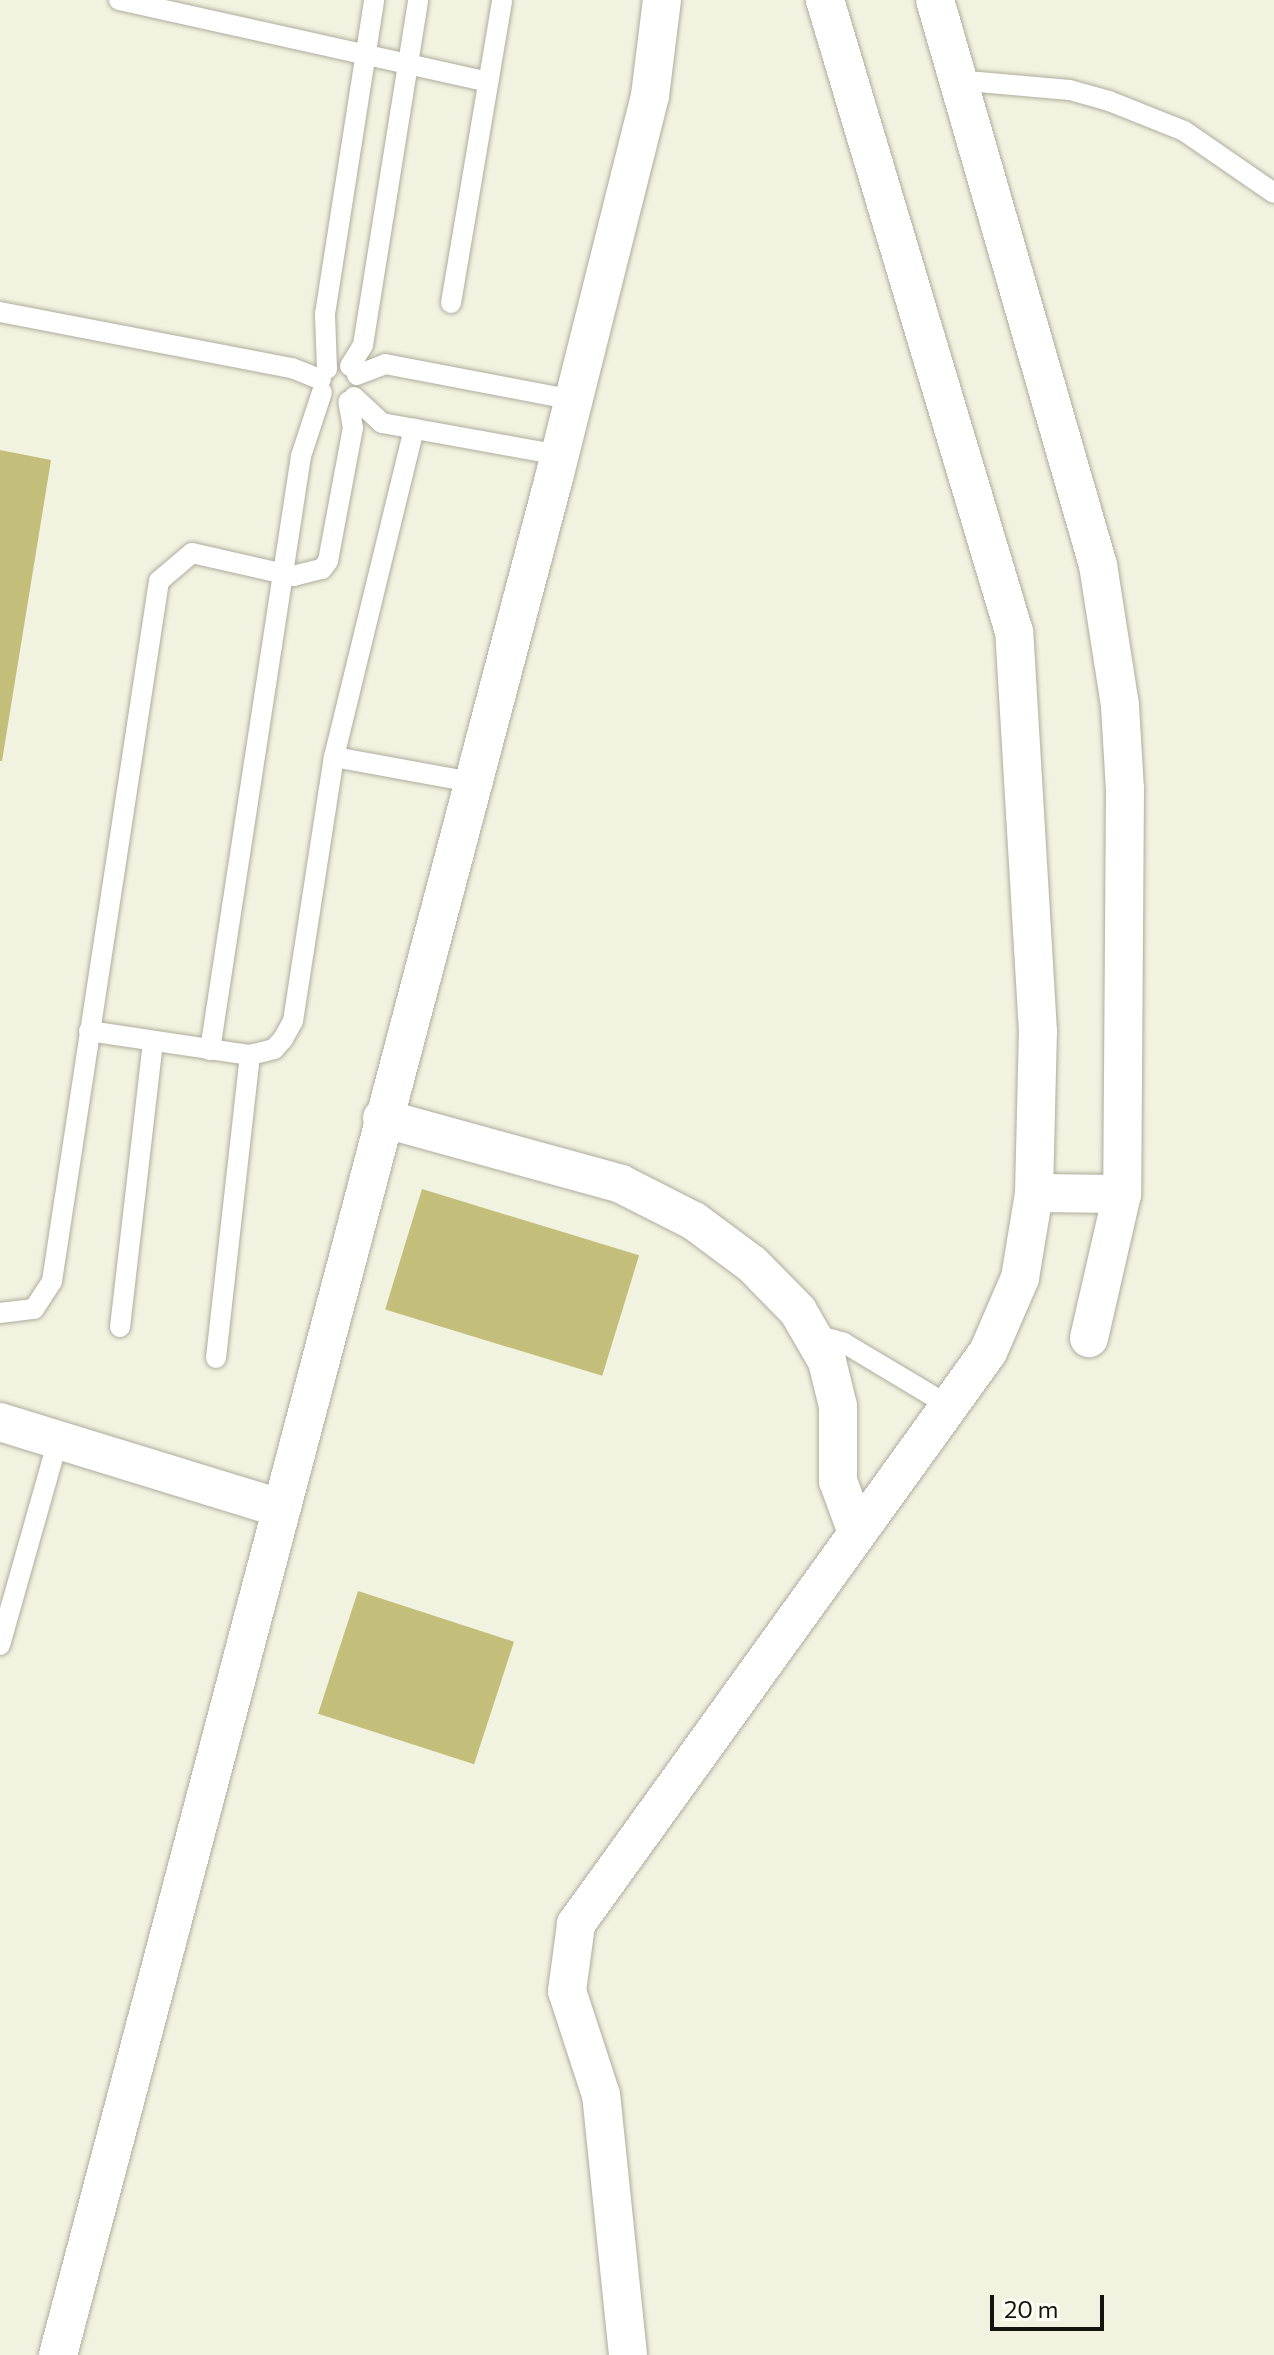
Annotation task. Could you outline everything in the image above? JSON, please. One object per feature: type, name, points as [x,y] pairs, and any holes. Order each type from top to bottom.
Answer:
[{"type":"street","points":[[58,2355],[382,1118],[560,455],[650,96],[662,0]]},
{"type":"street","points":[[628,2355],[601,2095],[567,1991],[576,1924],[856,1530],[951,1407],[988,1352],[1020,1278],[1034,1193],[1038,1032],[1014,632],[825,0]]},
{"type":"street","points":[[935,0],[1098,565],[1111,635],[1125,789],[1122,1194],[1089,1338]]},
{"type":"street","points":[[382,1118],[582,1171],[659,1200],[752,1264],[815,1335],[834,1383],[838,1481],[856,1530]]},
{"type":"street","points":[[1034,1193],[1122,1194]]},
{"type":"street","points":[[0,1422],[279,1508]]},
{"type":"lane","points":[[119,0],[366,52],[488,82]]},
{"type":"lane","points":[[210,1050],[301,456],[323,380],[325,314],[374,0]]},
{"type":"lane","points":[[0,1313],[34,1309],[52,1281],[159,581],[192,553],[283,573],[313,574],[328,561],[353,428],[353,370],[363,345],[418,0]]},
{"type":"lane","points":[[451,303],[502,0]]},
{"type":"lane","points":[[956,80],[1070,90],[1109,101],[1184,131],[1274,193]]},
{"type":"lane","points":[[0,312],[292,368],[323,380],[338,403],[351,399]]},
{"type":"lane","points":[[323,380],[385,364],[573,400]]},
{"type":"lane","points":[[351,399],[382,423],[560,455]]},
{"type":"lane","points":[[89,1031],[250,1055],[274,1049],[293,1021],[334,757],[414,429]]},
{"type":"lane","points":[[334,757],[472,782]]},
{"type":"lane","points":[[120,1327],[153,1041]]},
{"type":"lane","points":[[216,1358],[250,1055]]},
{"type":"lane","points":[[815,1335],[865,1354],[951,1407]]},
{"type":"lane","points":[[0,1645],[58,1440]]},
{"type":"building","points":[[0,450],[51,460],[2,761],[0,761]]},
{"type":"building","points":[[422,1189],[639,1255],[602,1376],[385,1309]]},
{"type":"building","points":[[358,1591],[514,1642],[474,1764],[318,1714]]}]
